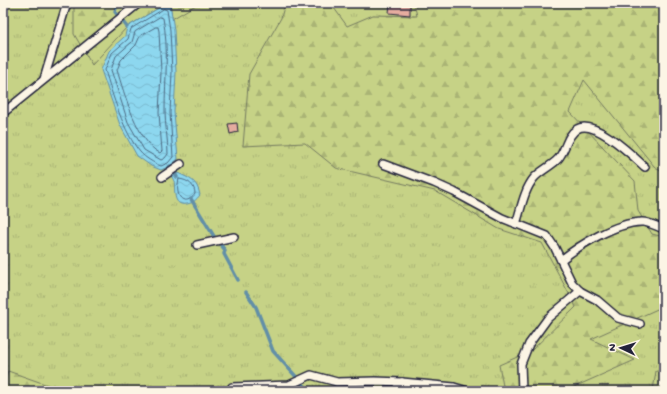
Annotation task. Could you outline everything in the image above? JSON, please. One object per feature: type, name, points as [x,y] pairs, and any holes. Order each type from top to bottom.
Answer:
[{"type":"lane","points":[[44,79],[67,3]]},
{"type":"lane","points":[[3,113],[139,3]]},
{"type":"lane","points":[[516,224],[527,191],[533,179],[558,159],[564,151],[569,137],[576,129],[584,126],[598,130],[627,150],[646,167]]},
{"type":"lane","points":[[162,177],[181,164]]},
{"type":"lane","points":[[384,164],[454,192],[502,218],[547,236],[555,248],[572,283],[580,291],[597,300],[618,318],[640,324]]},
{"type":"lane","points":[[561,260],[586,242],[615,228],[642,222],[664,229]]},
{"type":"lane","points":[[197,245],[231,238]]},
{"type":"lane","points":[[522,391],[521,364],[529,344],[548,318],[580,291]]},
{"type":"lane","points":[[232,387],[289,385],[309,375],[337,382],[402,382],[454,387],[466,391]]},
{"type":"lane","points":[[397,391],[397,387],[402,382]]},
{"type":"green space","points":[[3,3],[664,3],[664,391],[3,391]]},
{"type":"green space","points":[[74,3],[167,3],[127,27],[92,65],[74,34]]},
{"type":"green space","points":[[170,3],[199,3],[172,19]]},
{"type":"green space","points":[[285,3],[329,3],[347,26],[373,15],[417,16],[414,3],[664,3],[664,174],[654,166],[584,80],[570,112],[635,181],[638,211],[652,234],[664,237],[664,306],[591,339],[635,360],[565,391],[504,391],[499,365],[531,351],[576,307],[542,243],[499,229],[435,191],[336,168],[305,143],[243,146],[249,74],[281,18]]},
{"type":"green space","points":[[8,371],[65,391],[3,391]]},
{"type":"green space","points":[[656,371],[664,372],[664,391],[653,391]]},
{"type":"water","points":[[167,3],[170,3],[174,30],[176,72],[174,112],[178,159],[170,166],[161,170],[151,166],[137,156],[120,125],[101,70],[109,51],[125,36],[127,27]]},
{"type":"water","points":[[178,173],[195,183],[199,190],[200,195],[191,203],[182,204],[178,203],[176,200],[174,181],[171,176]]},
{"type":"building","points":[[390,3],[410,5],[410,15],[389,13]]},
{"type":"building","points":[[237,123],[238,132],[230,134],[228,124]]},
{"type":"waterway","points":[[117,3],[115,12],[127,27]]},
{"type":"waterway","points":[[170,166],[177,177]]},
{"type":"waterway","points":[[191,199],[215,238],[225,250],[224,254],[238,280]]},
{"type":"waterway","points":[[246,292],[256,307],[273,351],[309,391]]}]
